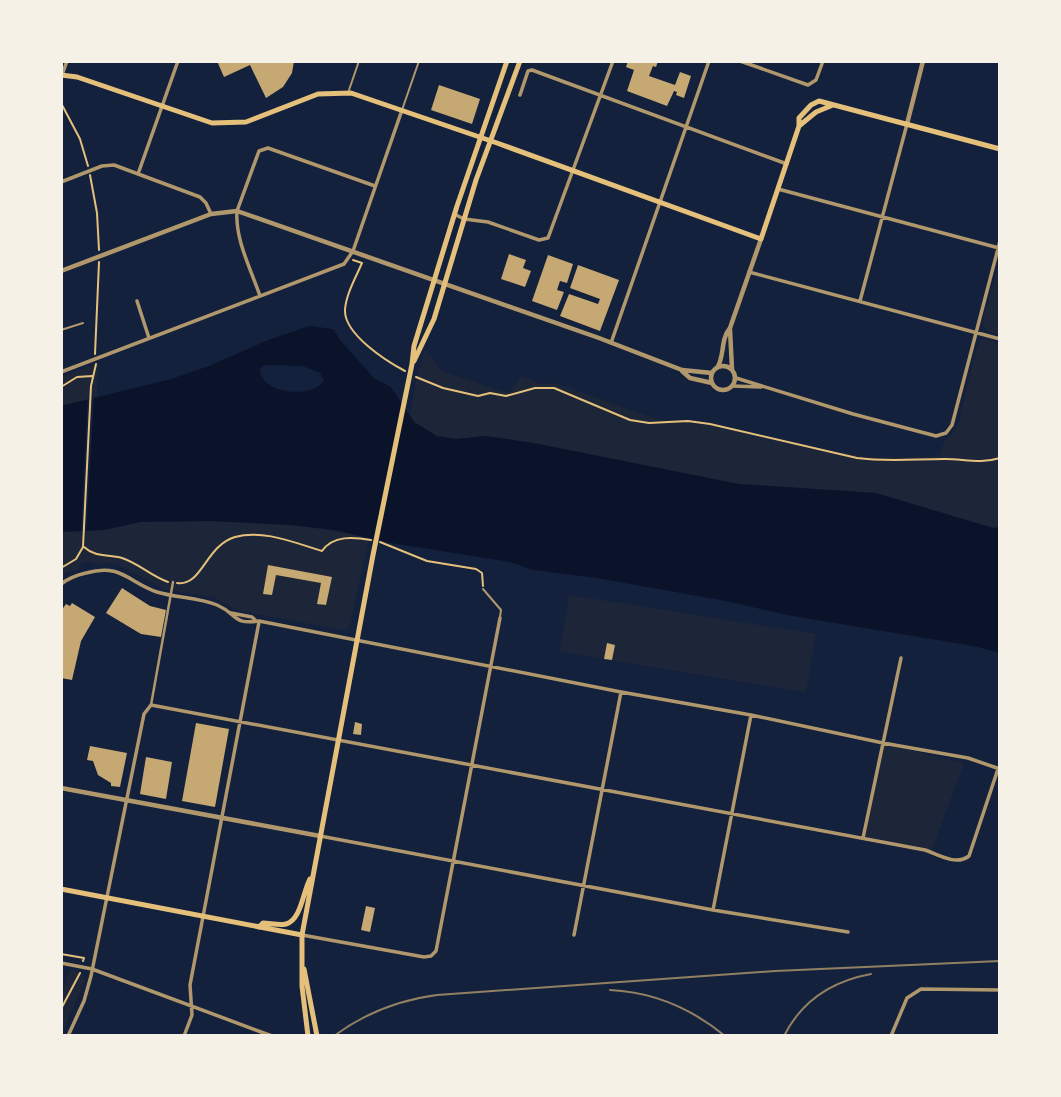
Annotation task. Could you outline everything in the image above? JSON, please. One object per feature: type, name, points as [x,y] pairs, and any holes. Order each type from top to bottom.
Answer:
[{"type":"main road","points":[[308,1036],[302,935],[414,346],[454,214],[507,61]]},
{"type":"main road","points":[[412,364],[428,333],[464,219],[520,61]]},
{"type":"main road","points":[[62,75],[77,77],[212,123],[235,123],[266,116],[318,94],[348,92],[491,140],[659,204],[761,239],[799,126],[799,118],[811,105],[825,101],[1000,149]]},
{"type":"main road","points":[[799,126],[816,112],[833,105]]},
{"type":"main road","points":[[259,927],[263,923],[284,924],[294,919],[313,873]]},
{"type":"main road","points":[[61,888],[302,935]]},
{"type":"main road","points":[[301,953],[317,1036]]},
{"type":"street","points":[[62,75],[66,61]]},
{"type":"street","points":[[138,174],[178,61]]},
{"type":"street","points":[[454,214],[545,240],[554,227],[613,61]]},
{"type":"street","points":[[611,343],[709,61]]},
{"type":"street","points":[[740,61],[811,85],[816,80],[823,61]]},
{"type":"street","points":[[860,301],[923,61]]},
{"type":"street","points":[[520,95],[530,70],[787,164]]},
{"type":"street","points":[[61,372],[344,264],[353,251],[402,110]]},
{"type":"street","points":[[260,296],[238,232],[237,211],[262,148],[375,186]]},
{"type":"street","points":[[61,182],[108,165],[200,197],[211,214]]},
{"type":"street","points":[[778,189],[999,248]]},
{"type":"street","points":[[61,271],[211,214],[237,211],[682,370],[712,373]]},
{"type":"street","points":[[732,386],[736,378],[730,328],[761,239]]},
{"type":"street","points":[[682,370],[690,377],[724,389],[732,386],[761,387],[936,436],[946,433],[952,425],[1000,241]]},
{"type":"street","points":[[749,272],[1000,339]]},
{"type":"street","points":[[137,301],[149,338]]},
{"type":"street","points":[[712,373],[722,360],[726,332],[730,328]]},
{"type":"street","points":[[717,368],[726,367],[733,370]]},
{"type":"street","points":[[712,373],[713,384]]},
{"type":"street","points":[[736,378],[761,387]]},
{"type":"street","points":[[61,584],[75,576],[107,569],[119,571],[148,588],[213,603],[241,622],[251,624],[257,621],[751,715],[968,758],[999,769],[969,856],[957,861],[925,850],[151,705]]},
{"type":"street","points":[[68,1036],[84,1001],[92,969],[144,714],[151,705],[173,582]]},
{"type":"street","points":[[302,935],[431,956],[436,951],[500,618]]},
{"type":"street","points":[[184,1036],[192,1015],[190,985],[223,819],[257,621]]},
{"type":"street","points":[[863,838],[901,658]]},
{"type":"street","points":[[574,935],[621,692]]},
{"type":"street","points":[[713,910],[751,715]]},
{"type":"street","points":[[61,788],[454,863],[848,932]]},
{"type":"street","points":[[61,963],[92,969],[272,1036]]},
{"type":"street","points":[[891,1036],[907,998],[921,989],[1000,990]]},
{"type":"lane","points":[[348,92],[359,61]]},
{"type":"lane","points":[[402,110],[419,61]]},
{"type":"lane","points":[[61,330],[83,323]]},
{"type":"lane","points":[[483,589],[501,610],[500,618]]},
{"type":"path","points":[[61,103],[80,139],[88,166]]},
{"type":"path","points":[[61,568],[76,559],[83,547],[91,386],[96,366],[99,257],[97,213],[90,175]]},
{"type":"path","points":[[355,260],[362,263],[345,312],[353,331],[371,348],[400,368],[443,388],[478,396],[491,393],[506,396],[535,388],[554,388],[620,418],[649,423],[688,421],[710,424],[739,433],[878,461],[948,458],[984,461],[1000,458]]},
{"type":"path","points":[[61,387],[77,377],[93,376]]},
{"type":"path","points":[[83,547],[93,555],[122,558],[161,579],[184,584],[193,579],[221,543],[237,537],[251,535],[283,539],[322,551],[333,542],[349,537],[388,544],[427,561],[476,569],[482,573],[483,589]]},
{"type":"path","points":[[61,954],[84,958]]},
{"type":"path","points":[[61,1009],[80,973]]},
{"type":"shaded area","points":[[1000,259],[1000,335],[987,331],[982,324]]},
{"type":"shaded area","points":[[309,326],[333,329],[374,378],[391,387],[414,422],[437,436],[456,439],[486,436],[539,444],[739,484],[876,493],[993,528],[1000,527],[1000,653],[974,646],[787,615],[726,601],[533,570],[510,562],[385,542],[334,530],[210,521],[140,522],[104,530],[61,532],[61,406],[171,379],[209,366],[268,340]],"holes":[[[264,365],[303,366],[320,373],[324,381],[308,391],[287,391],[268,384],[260,369]]]},
{"type":"shaded area","points":[[985,339],[1000,344],[1000,527],[993,528],[876,493],[739,484],[539,444],[486,436],[456,439],[437,436],[414,422],[410,416],[425,350],[444,372],[509,393],[521,376],[541,384],[556,383],[659,420],[710,423],[831,451],[877,458],[939,456],[945,440],[959,422],[976,349],[980,341]]},
{"type":"shaded area","points":[[98,363],[97,398],[61,406],[61,377]]},
{"type":"shaded area","points":[[210,521],[290,525],[369,538],[349,628],[344,630],[239,611],[213,597],[164,589],[117,564],[106,563],[99,566],[87,562],[81,564],[78,570],[61,576],[61,532],[104,530],[140,522]]},
{"type":"shaded area","points":[[569,595],[816,634],[806,692],[560,652]]},
{"type":"shaded area","points":[[883,743],[964,763],[931,852],[863,838]]},
{"type":"shaded area","points":[[70,969],[82,973],[85,981],[61,1036],[61,995]]},
{"type":"pier","points":[[94,395],[86,535],[81,535],[88,396]]},
{"type":"building","points":[[217,61],[294,61],[292,73],[283,87],[266,98],[250,65],[224,77]]},
{"type":"building","points":[[628,61],[658,61],[649,76],[675,85],[680,72],[691,76],[684,98],[676,95],[677,92],[674,91],[667,106],[627,91],[634,70],[626,67]]},
{"type":"building","points":[[439,85],[480,99],[472,124],[431,110]]},
{"type":"building","points":[[509,254],[526,260],[523,268],[531,271],[525,287],[501,279]]},
{"type":"building","points":[[548,255],[573,264],[567,283],[560,281],[557,290],[564,292],[557,310],[532,301]]},
{"type":"building","points":[[578,265],[619,280],[600,331],[560,316],[569,294],[598,304],[600,299],[570,288]]},
{"type":"building","points":[[268,565],[332,577],[326,605],[317,604],[321,583],[276,575],[272,595],[263,594]]},
{"type":"building","points":[[122,588],[150,606],[166,610],[161,637],[141,634],[106,613]]},
{"type":"building","points":[[72,603],[95,617],[81,641],[72,680],[61,678],[61,611],[66,604],[70,606]]},
{"type":"building","points":[[607,643],[615,645],[612,660],[604,659]]},
{"type":"building","points":[[355,722],[362,724],[361,735],[353,734]]},
{"type":"building","points":[[196,723],[229,729],[215,807],[182,801]]},
{"type":"building","points":[[90,746],[127,753],[120,787],[111,786],[111,783],[98,775],[93,761],[87,760]]},
{"type":"building","points":[[146,757],[172,762],[166,799],[140,794]]},
{"type":"building","points":[[366,906],[375,908],[370,932],[361,930]]},
{"type":"railway","points":[[334,1036],[383,1009],[409,1000],[437,995],[775,971],[1000,961]]},
{"type":"railway","points":[[784,1036],[800,1012],[820,994],[844,982],[871,974]]},
{"type":"railway","points":[[610,990],[642,994],[671,1003],[699,1017],[725,1036]]}]
